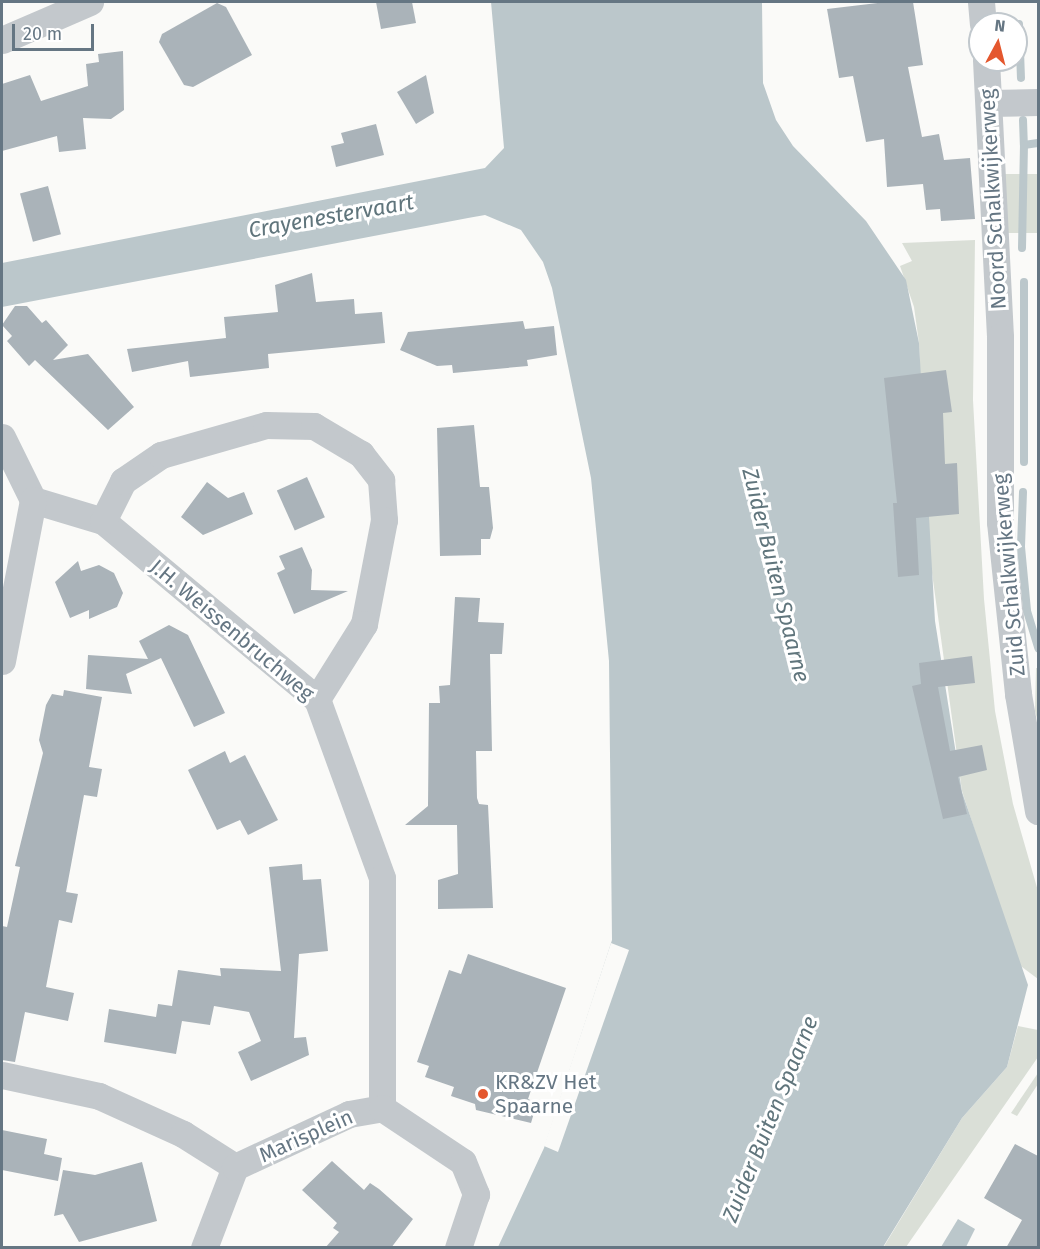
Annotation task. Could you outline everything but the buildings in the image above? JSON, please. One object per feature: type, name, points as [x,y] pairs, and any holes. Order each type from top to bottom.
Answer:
[{"type":"street","points":[[2,40],[90,2]]},
{"type":"street","name":"Noord Schalkwijkerweg","points":[[987,72],[999,338]]},
{"type":"street","points":[[989,103],[1038,102]]},
{"type":"street","name":"Zuid Schalkwijkerweg","points":[[999,338],[1000,522],[1018,694],[1038,811]]},
{"type":"street","points":[[103,521],[123,481],[161,455],[266,425],[314,426],[361,454],[381,480],[384,520],[364,624],[317,699]]},
{"type":"street","points":[[2,437],[33,500],[2,661]]},
{"type":"street","name":"J.H. Weissenbruchweg","points":[[33,500],[103,521],[317,699],[382,878],[382,1108]]},
{"type":"street","points":[[2,1076],[99,1096],[183,1134],[236,1167]]},
{"type":"street","name":"Marisplein","points":[[204,1248],[236,1167],[350,1114],[382,1108],[464,1162],[476,1194],[458,1248]]},
{"type":"shaded area","points":[[1005,174],[1038,174],[1038,233],[1005,233]]},
{"type":"shaded area","points":[[975,240],[973,400],[984,599],[995,711],[1013,804],[1038,891],[1038,979],[1018,964],[962,791],[925,522],[919,343],[914,307],[900,266],[912,261],[902,243]]},
{"type":"shaded area","points":[[1036,668],[1038,668],[1038,723],[1035,711]]},
{"type":"shaded area","points":[[1018,1026],[1038,1030],[1038,1057],[906,1247],[883,1248],[962,1118],[1007,1067]]},
{"type":"shaded area","points":[[1038,1073],[1038,1084],[1017,1116],[1011,1113]]},
{"type":"water","points":[[491,2],[762,2],[763,83],[776,120],[793,146],[866,221],[906,280],[919,343],[935,621],[962,792],[1028,985],[1007,1067],[962,1118],[883,1247],[498,1247],[544,1148],[612,940],[609,661],[591,478],[552,288],[543,262],[521,230],[485,215],[2,307],[2,263],[485,168],[504,148]]},
{"type":"water","points":[[958,1219],[975,1229],[966,1247],[941,1247]]},
{"type":"pier","points":[[611,943],[629,950],[558,1152],[544,1146]]},
{"type":"waterway","points":[[1021,72],[1021,78]]},
{"type":"waterway","points":[[1023,120],[1024,145],[1038,143]]},
{"type":"waterway","points":[[1022,248],[1024,145]]},
{"type":"waterway","points":[[1024,282],[1024,462]]},
{"type":"waterway","points":[[1023,492],[1021,547],[1027,611],[1038,648]]},
{"type":"place","name":"KR&ZV Het Spaarne","points":[[483,1094]]},
{"type":"water label","name":"Crayenestervaart","points":[[331,216]]},
{"type":"water label","name":"Zuider Buiten Spaarne","points":[[776,575]]},
{"type":"water label","name":"Zuider Buiten Spaarne","points":[[770,1119]]}]
